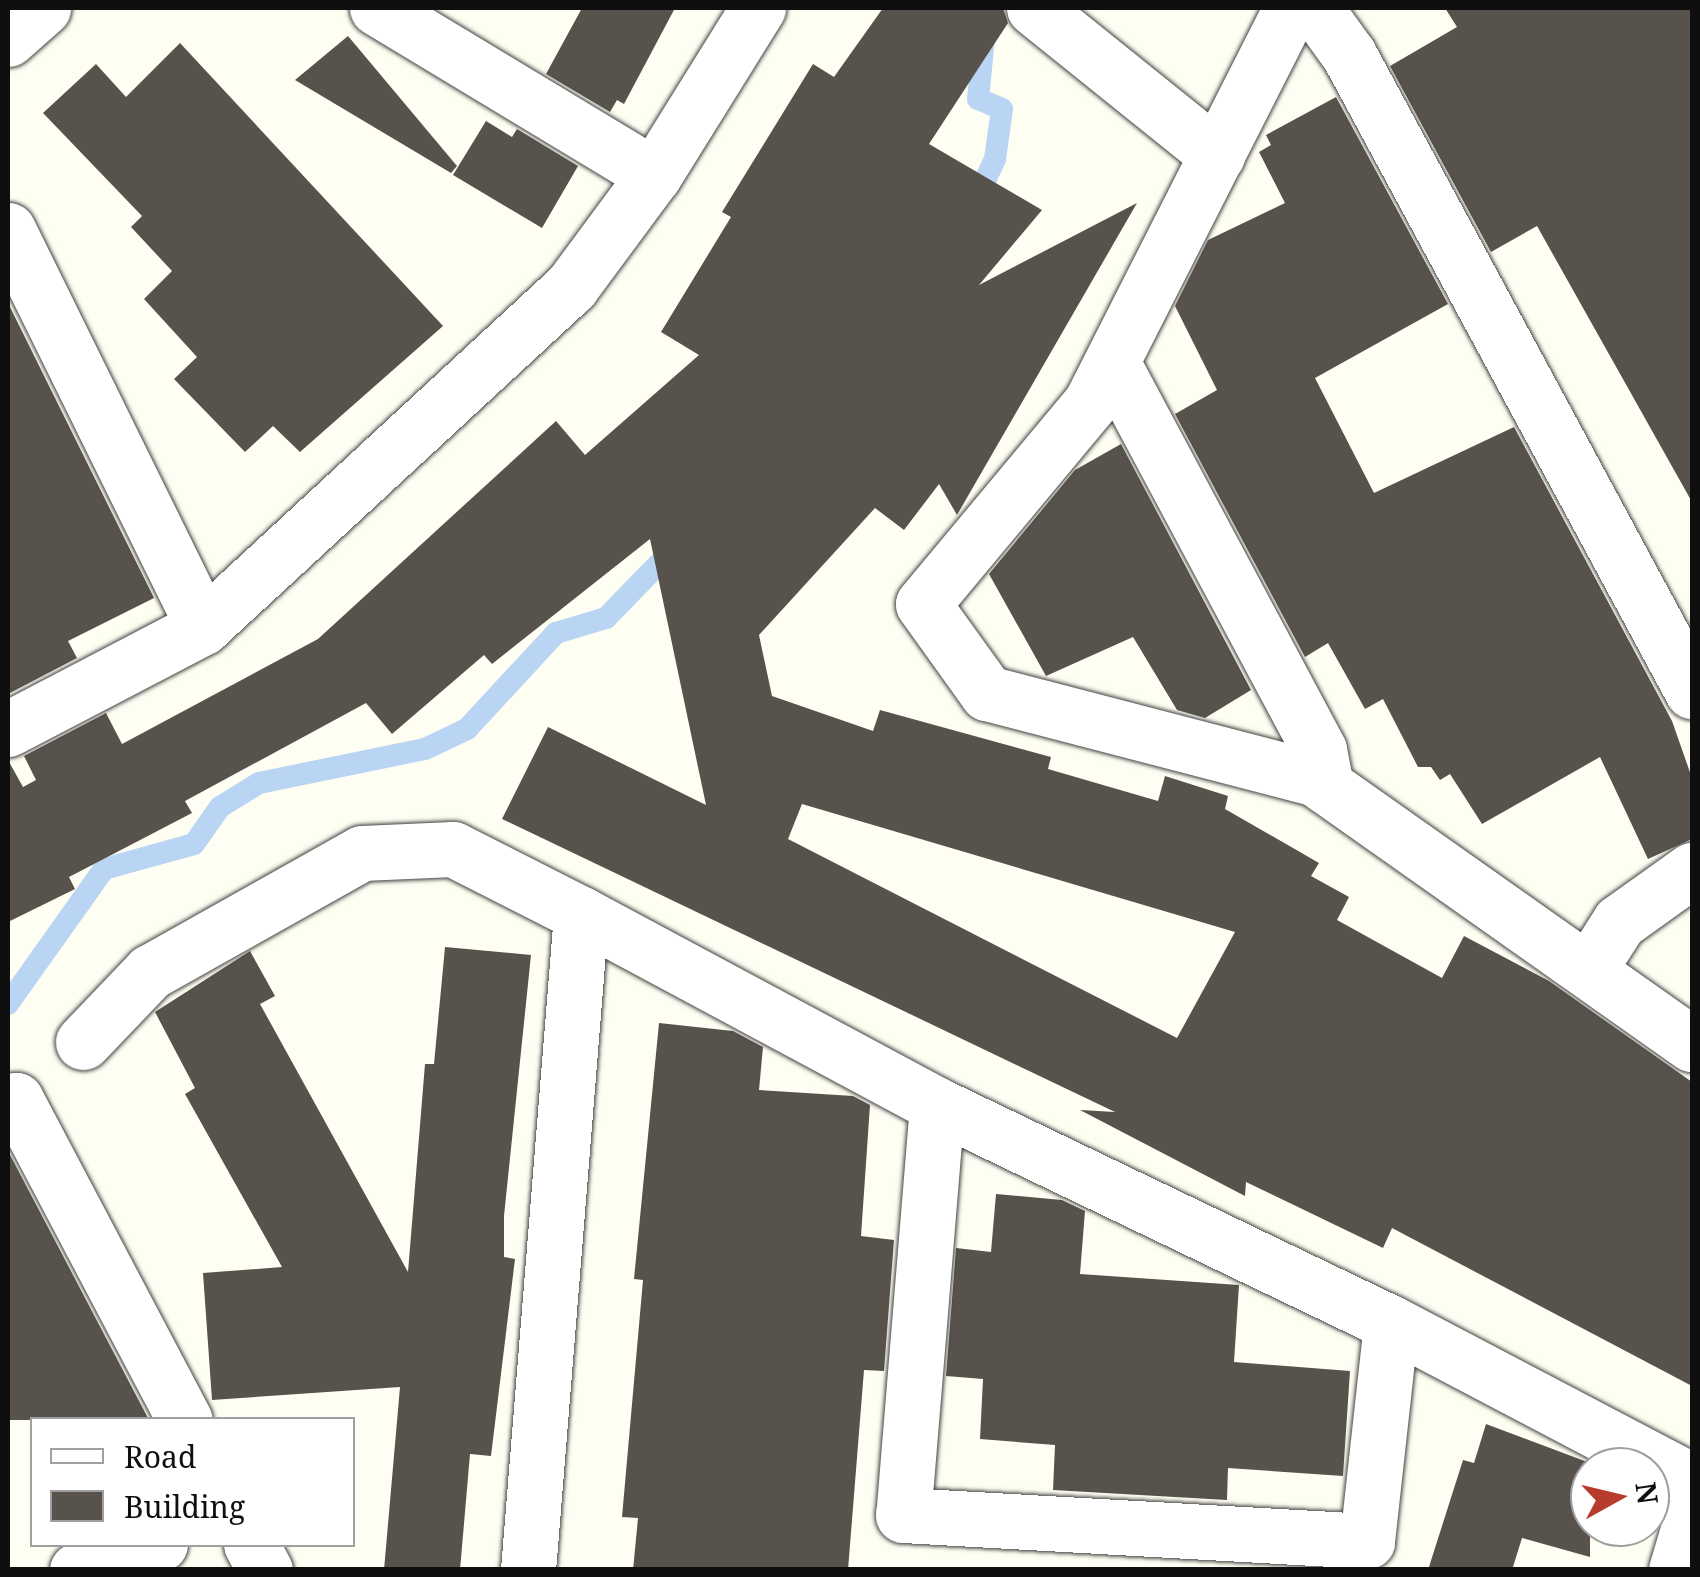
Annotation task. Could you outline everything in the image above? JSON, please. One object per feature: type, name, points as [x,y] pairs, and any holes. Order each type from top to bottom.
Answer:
[{"type":"street","points":[[8,38],[43,8]]},
{"type":"street","points":[[377,8],[654,175]]},
{"type":"street","points":[[8,729],[203,627],[570,287],[654,175],[758,8]]},
{"type":"street","points":[[1034,8],[1217,154]]},
{"type":"street","points":[[1291,8],[1092,401],[923,604],[988,693],[1326,786],[1692,1044]]},
{"type":"street","points":[[1315,8],[1350,55],[1692,692]]},
{"type":"street","points":[[8,230],[203,627]]},
{"type":"street","points":[[1112,362],[1319,750],[1326,786]]},
{"type":"street","points":[[83,1042],[150,972],[362,853],[454,849],[938,1105],[1391,1323],[1692,1481]]},
{"type":"street","points":[[1589,969],[1619,922],[1692,870]]},
{"type":"street","points":[[528,1570],[581,914]]},
{"type":"street","points":[[8,1104],[16,1100],[184,1417]]},
{"type":"street","points":[[938,1105],[903,1515],[1367,1541],[1391,1323]]},
{"type":"street","points":[[1676,1570],[1692,1516]]},
{"type":"street","points":[[78,1570],[151,1547]]},
{"type":"street","points":[[253,1547],[264,1570]]},
{"type":"building","points":[[582,8],[675,8],[624,104],[617,100],[610,112],[546,74]]},
{"type":"building","points":[[883,8],[1003,8],[1008,23],[929,144],[1042,210],[979,285],[1137,203],[957,515],[939,484],[904,530],[875,508],[759,635],[772,696],[873,731],[880,710],[1051,757],[1048,769],[1158,801],[1165,776],[1228,796],[1225,809],[1319,863],[1311,876],[1349,897],[1337,920],[1442,978],[1464,936],[1549,981],[1692,1082],[1692,1386],[1392,1228],[1383,1248],[1246,1182],[1245,1196],[1080,1110],[1115,1112],[502,819],[548,727],[706,805],[650,539],[492,664],[484,655],[392,734],[366,703],[185,801],[192,813],[69,877],[75,889],[8,922],[8,760],[23,787],[36,780],[24,756],[106,713],[122,744],[318,639],[556,421],[585,455],[699,355],[661,332],[731,217],[722,212],[813,64],[834,77]],"holes":[[[802,804],[1235,932],[1177,1038],[788,839]]]},
{"type":"building","points":[[1445,8],[1692,8],[1692,502],[1537,226],[1491,252],[1390,66],[1457,27]]},
{"type":"building","points":[[348,36],[457,166],[451,173],[295,80]]},
{"type":"building","points":[[180,43],[443,326],[300,452],[273,426],[245,452],[174,379],[197,357],[144,299],[172,271],[131,227],[142,216],[43,113],[96,64],[126,97]]},
{"type":"building","points":[[1336,97],[1448,304],[1315,378],[1374,493],[1514,427],[1672,721],[1692,778],[1692,839],[1648,859],[1600,757],[1482,824],[1450,774],[1440,780],[1431,767],[1418,767],[1383,699],[1365,709],[1328,643],[1305,657],[1175,414],[1217,390],[1175,306],[1208,240],[1285,203],[1259,152],[1271,145],[1266,135]]},
{"type":"building","points":[[486,121],[512,137],[517,129],[578,166],[542,228],[453,175]]},
{"type":"building","points":[[8,303],[154,598],[68,641],[77,658],[8,694]]},
{"type":"building","points":[[1121,444],[1251,690],[1205,718],[1177,710],[1133,637],[1046,676],[989,574],[1075,470]]},
{"type":"building","points":[[445,947],[531,955],[504,1216],[504,1257],[515,1259],[491,1456],[470,1454],[460,1570],[384,1570],[400,1387],[212,1400],[203,1273],[282,1267],[185,1094],[195,1088],[155,1012],[250,951],[275,996],[260,1004],[408,1272],[425,1064],[434,1064]]},
{"type":"building","points":[[659,1023],[733,1031],[763,1047],[759,1090],[853,1096],[870,1105],[861,1236],[894,1240],[884,1371],[864,1370],[848,1570],[633,1570],[638,1518],[622,1517],[643,1280],[634,1279]]},
{"type":"building","points":[[8,1151],[147,1417],[8,1420]]},
{"type":"building","points":[[996,1194],[1062,1200],[1085,1211],[1080,1274],[1239,1285],[1234,1362],[1350,1371],[1343,1476],[1228,1468],[1227,1500],[1053,1490],[1055,1445],[980,1439],[983,1379],[946,1376],[956,1248],[991,1252]]},
{"type":"building","points":[[1486,1424],[1570,1456],[1570,1547],[1590,1547],[1590,1557],[1522,1538],[1512,1570],[1428,1570],[1463,1460],[1474,1463]]},
{"type":"waterway","points":[[975,202],[995,159],[1002,109],[978,99],[987,8]]},
{"type":"waterway","points":[[8,1004],[104,869],[194,844],[220,807],[259,783],[425,749],[467,729],[556,633],[606,618],[677,545]]}]
